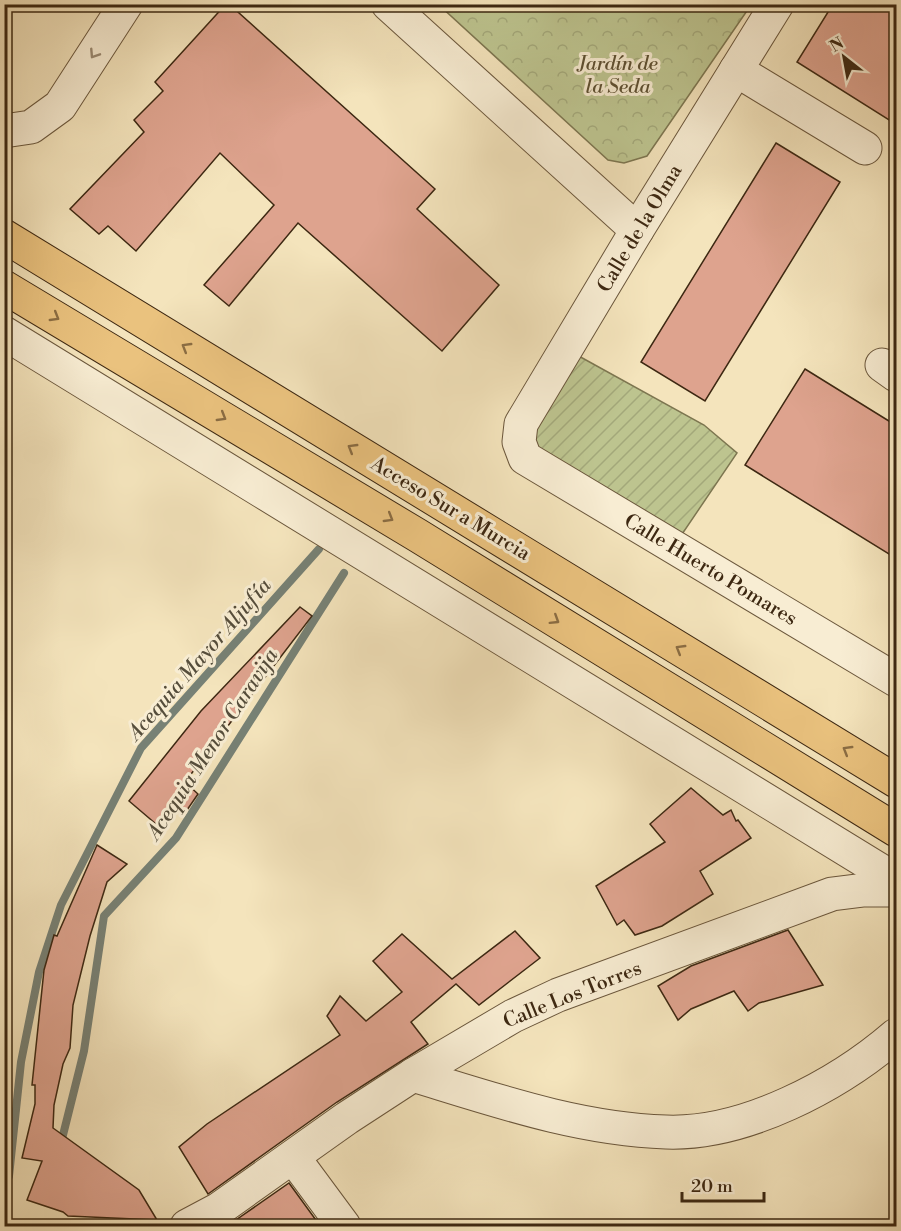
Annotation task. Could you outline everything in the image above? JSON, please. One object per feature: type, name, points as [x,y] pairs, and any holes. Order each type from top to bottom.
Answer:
[{"type":"highway","name":"Acceso Sur a Murcia","points":[[4,236],[897,781]]},
{"type":"highway","name":"Acceso Sur a Murcia","points":[[4,287],[417,535],[897,830]]},
{"type":"street","points":[[18,129],[60,106],[126,4]]},
{"type":"street","points":[[388,4],[637,230]]},
{"type":"street","name":"Calle de la Olma","points":[[525,458],[519,442],[521,424],[637,230],[777,4]]},
{"type":"street","points":[[736,70],[866,148]]},
{"type":"street","points":[[4,333],[897,880]]},
{"type":"street","name":"Calle Huerto Pomares","points":[[525,458],[897,680]]},
{"type":"street","points":[[825,836],[840,852],[846,871],[844,879],[832,894]]},
{"type":"street","name":"Calle Los Torres","points":[[187,1227],[219,1209],[347,1118],[513,1016],[558,995],[832,894],[864,890],[897,890]]},
{"type":"street","points":[[412,1076],[549,1116],[616,1128],[668,1132],[706,1129],[748,1119],[783,1106],[820,1088],[856,1066],[897,1035]]},
{"type":"street","points":[[293,1157],[344,1227]]},
{"type":"green space","name":"Jardín de la Seda","points":[[439,5],[751,5],[647,156],[624,163],[608,160]]},
{"type":"green space","points":[[566,349],[704,425],[737,453],[674,546],[525,458]]},
{"type":"building","points":[[226,4],[229,4],[435,189],[417,209],[499,285],[442,351],[298,223],[229,306],[204,285],[274,205],[220,153],[136,251],[108,226],[99,234],[70,209],[144,132],[134,120],[163,91],[155,82]]},
{"type":"building","points":[[833,4],[897,4],[897,125],[797,62]]},
{"type":"building","points":[[776,143],[840,182],[705,401],[641,362]]},
{"type":"building","points":[[805,369],[897,426],[897,559],[745,465]]},
{"type":"building","points":[[300,607],[312,616],[185,782],[198,794],[185,813],[172,804],[156,824],[129,801],[201,711]]},
{"type":"building","points":[[691,788],[723,815],[731,810],[736,821],[738,820],[751,838],[700,871],[713,894],[662,926],[635,935],[624,920],[617,925],[596,886],[665,842],[650,824]]},
{"type":"building","points":[[97,845],[127,864],[107,882],[90,936],[73,1005],[70,1048],[63,1064],[54,1105],[53,1128],[139,1190],[157,1220],[68,1216],[63,1212],[27,1200],[42,1161],[22,1158],[35,1104],[35,1085],[32,1085],[44,970],[54,935],[57,936]]},
{"type":"building","points":[[788,930],[823,985],[759,1003],[748,1011],[734,991],[691,1009],[678,1020],[658,986],[691,966]]},
{"type":"building","points":[[515,931],[540,958],[479,1005],[456,984],[411,1022],[428,1044],[337,1102],[208,1194],[179,1147],[207,1124],[340,1035],[327,1016],[340,996],[366,1021],[402,992],[373,961],[402,934],[452,979]]},
{"type":"building","points":[[289,1183],[321,1227],[226,1227],[233,1222]]},
{"type":"waterway","name":"Acequia Mayor Aljufía","points":[[9,1176],[21,1062],[39,972],[61,905],[141,748],[319,549]]},
{"type":"waterway","name":"Acequia Menor Caravija","points":[[62,1139],[84,1051],[104,916],[176,838],[344,573]]}]
